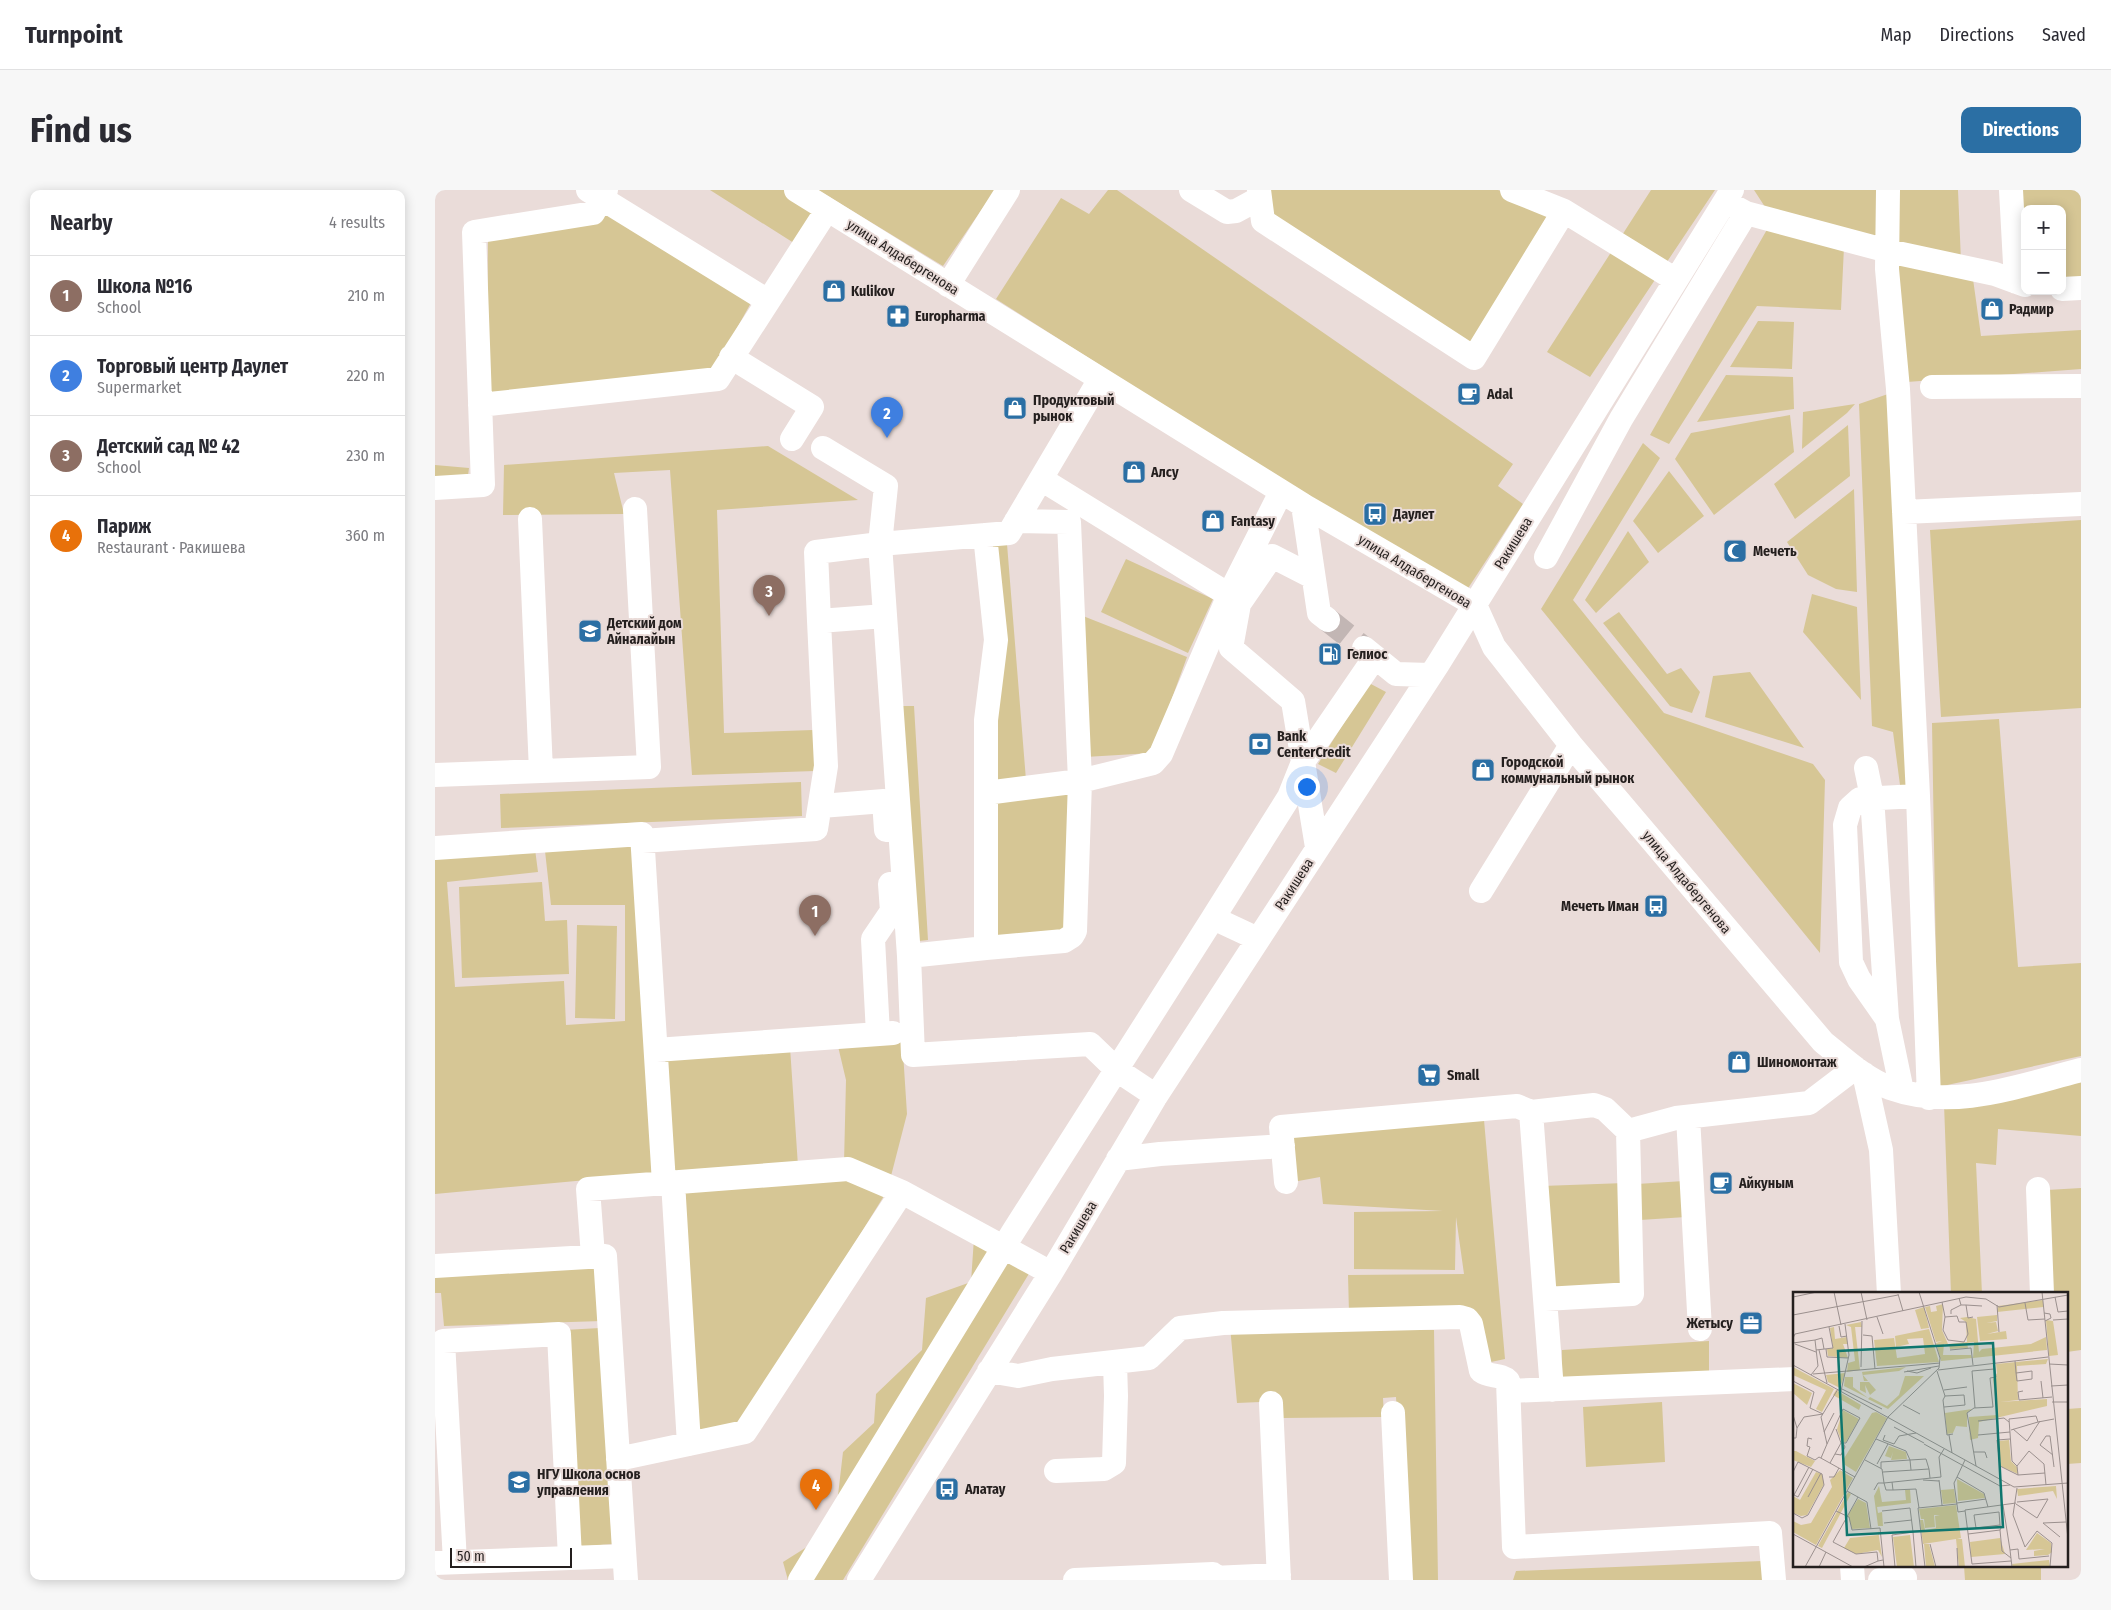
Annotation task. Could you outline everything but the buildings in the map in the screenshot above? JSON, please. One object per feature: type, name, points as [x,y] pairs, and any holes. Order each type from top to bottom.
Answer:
[{"type":"street","name":"улица Алдабергенова","points":[[796,190],[1281,492],[1475,605],[1494,647],[1571,745],[1823,1042],[1859,1071],[1889,1088],[1929,1098],[1977,1096],[2081,1070]]},
{"type":"street","points":[[948,285],[1008,190]]},
{"type":"street","points":[[1191,190],[1227,212],[1237,211],[1259,194],[1263,221],[1474,358],[1564,211]]},
{"type":"street","points":[[1512,190],[1564,211],[1676,280]]},
{"type":"street","points":[[1888,190],[1887,269],[1898,389],[1918,796],[1929,1098]]},
{"type":"street","points":[[1729,196],[1746,213],[1888,251],[1995,274],[2020,283],[2011,190]]},
{"type":"street","points":[[435,488],[483,485],[475,232],[593,213],[599,193],[768,301]]},
{"type":"street","name":"Ракишева","points":[[859,1580],[1051,1273],[1156,1096],[1475,605],[1729,196]]},
{"type":"street","points":[[481,405],[718,379],[827,210]]},
{"type":"street","points":[[1546,557],[1621,418],[1746,213]]},
{"type":"street","points":[[2066,289],[2081,288]]},
{"type":"street","points":[[731,357],[811,407],[791,439]]},
{"type":"street","points":[[642,842],[816,829],[826,766],[816,552],[880,544],[1009,533],[1100,379]]},
{"type":"street","points":[[1932,387],[2081,386]]},
{"type":"street","points":[[1598,407],[1621,418]]},
{"type":"street","points":[[823,448],[886,486],[880,544],[909,956],[913,1054],[1090,1044],[1117,1070],[1156,1096]]},
{"type":"street","points":[[1041,479],[1229,595]]},
{"type":"street","points":[[986,793],[1080,781],[1153,763],[1161,754],[1229,595],[1281,492]]},
{"type":"street","points":[[1904,512],[2081,504]]},
{"type":"street","points":[[1303,505],[1319,613],[1328,620]]},
{"type":"street","points":[[435,775],[649,767],[635,509]]},
{"type":"street","points":[[530,519],[541,771]]},
{"type":"street","points":[[909,956],[1064,941],[1072,936],[1075,931],[1080,781],[1069,522],[1016,521]]},
{"type":"street","points":[[985,535],[996,640],[986,720],[986,948]]},
{"type":"street","points":[[1313,577],[1271,556],[1239,604],[1231,648],[1293,701],[1317,847]]},
{"type":"street","points":[[819,621],[885,616]]},
{"type":"street","points":[[800,1580],[1005,1247],[1289,797],[1303,762],[1369,652],[1397,674],[1429,675]]},
{"type":"street","points":[[1481,891],[1571,745]]},
{"type":"street","points":[[1866,768],[1872,797],[1887,1019],[1901,1091]]},
{"type":"street","points":[[1887,1019],[1854,971],[1849,954],[1845,826],[1847,813],[1853,804],[1860,799],[1918,796]]},
{"type":"street","points":[[821,806],[884,800],[892,911],[873,939],[878,1034]]},
{"type":"street","points":[[435,848],[642,834],[656,1050],[669,1183],[689,1444]]},
{"type":"street","points":[[1213,918],[1258,939]]},
{"type":"street","points":[[656,1050],[911,1032]]},
{"type":"street","points":[[1628,1131],[1688,1117],[1809,1103],[1859,1071],[1881,1150],[1889,1292]]},
{"type":"street","points":[[1285,1182],[1281,1127],[1517,1106],[1531,1112],[1594,1105],[1605,1109],[1628,1131],[1632,1294],[1545,1298]]},
{"type":"street","points":[[1531,1112],[1552,1390]]},
{"type":"street","points":[[1688,1117],[1700,1329]]},
{"type":"street","points":[[1118,1159],[1160,1154],[1283,1146]]},
{"type":"street","points":[[593,1256],[588,1189],[848,1169],[902,1192],[1051,1273]]},
{"type":"street","points":[[2038,1189],[2042,1292]]},
{"type":"street","points":[[618,1459],[745,1432],[902,1192]]},
{"type":"street","points":[[435,1266],[605,1256],[626,1580]]},
{"type":"street","points":[[989,1371],[1017,1376],[1052,1369],[1149,1358],[1180,1328],[1223,1323],[1467,1318],[1471,1324],[1481,1371],[1485,1374],[1505,1378],[1508,1381],[1514,1547],[1770,1533],[1774,1580]]},
{"type":"street","points":[[570,1558],[559,1334],[443,1341],[445,1562],[570,1558],[624,1556]]},
{"type":"street","points":[[1056,1471],[1104,1469],[1114,1463],[1115,1362]]},
{"type":"street","points":[[1509,1391],[1793,1379]]},
{"type":"street","points":[[1075,1580],[1213,1574],[1213,1579],[1279,1578],[1271,1403]]},
{"type":"street","points":[[1393,1412],[1401,1580]]},
{"type":"street","points":[[1880,1580],[1905,1575]]},
{"type":"shaded area","points":[[710,190],[784,190],[824,215],[797,245]]},
{"type":"shaded area","points":[[818,190],[995,190],[943,266]]},
{"type":"shaded area","points":[[1108,190],[1117,190],[1513,464],[1498,486],[1523,504],[1463,596],[996,299],[1061,198],[1089,214]]},
{"type":"shaded area","points":[[1264,190],[1498,190],[1550,211],[1470,349],[1270,221]]},
{"type":"shaded area","points":[[1651,190],[1715,190],[1590,377],[1547,352]]},
{"type":"shaded area","points":[[1754,190],[1882,190],[1883,243],[1767,210]]},
{"type":"shaded area","points":[[1894,190],[1958,190],[1961,261],[1896,243]]},
{"type":"shaded area","points":[[2021,190],[2081,190],[2081,281],[2066,283],[2066,205],[2022,205]]},
{"type":"shaded area","points":[[610,208],[752,301],[712,373],[487,398],[488,239]]},
{"type":"shaded area","points":[[1769,226],[1844,247],[1841,310],[1757,306],[1669,444],[1650,435]]},
{"type":"shaded area","points":[[1892,263],[1973,279],[1981,336],[2081,330],[2081,369],[1907,382]]},
{"type":"shaded area","points":[[1758,321],[1794,322],[1792,369],[1730,367]]},
{"type":"shaded area","points":[[1726,375],[1793,377],[1794,409],[1697,422]]},
{"type":"shaded area","points":[[1888,394],[1912,789],[1900,785],[1893,732],[1872,726],[1859,404]]},
{"type":"shaded area","points":[[1855,404],[1847,413],[1802,449],[1803,412]]},
{"type":"shaded area","points":[[1790,415],[1794,452],[1714,515],[1675,459],[1691,433]]},
{"type":"shaded area","points":[[1848,425],[1850,476],[1795,519],[1774,484]]},
{"type":"shaded area","points":[[1643,443],[1660,458],[1573,600],[1664,713],[1813,764],[1825,780],[1820,953],[1541,609]]},
{"type":"shaded area","points":[[768,446],[858,500],[717,510],[724,733],[813,730],[815,771],[692,775],[670,470],[614,473],[624,514],[503,515],[504,465]]},
{"type":"shaded area","points":[[435,465],[469,468],[467,483],[435,483]]},
{"type":"shaded area","points":[[1669,471],[1704,516],[1658,553],[1633,521]]},
{"type":"shaded area","points":[[1854,489],[1857,592],[1836,589],[1808,575],[1787,542]]},
{"type":"shaded area","points":[[2081,520],[2081,708],[1941,717],[1930,530]]},
{"type":"shaded area","points":[[1628,531],[1649,562],[1596,613],[1585,600]]},
{"type":"shaded area","points":[[993,540],[1007,544],[1026,780],[992,781]]},
{"type":"shaded area","points":[[1126,559],[1213,599],[1188,653],[1101,612]]},
{"type":"shaded area","points":[[1812,594],[1857,607],[1861,700],[1803,632]]},
{"type":"shaded area","points":[[1619,612],[1667,674],[1681,668],[1700,692],[1692,713],[1670,706],[1603,623]]},
{"type":"shaded area","points":[[1083,616],[1187,657],[1152,753],[1085,757]]},
{"type":"shaded area","points":[[1750,672],[1804,748],[1705,717],[1713,676]]},
{"type":"shaded area","points":[[1369,683],[1386,692],[1336,773],[1318,764]]},
{"type":"shaded area","points":[[895,706],[914,706],[928,940],[910,942]]},
{"type":"shaded area","points":[[1999,719],[2018,967],[2081,963],[2081,1056],[1938,1087],[1932,723]]},
{"type":"shaded area","points":[[801,782],[802,816],[501,828],[500,794]]},
{"type":"shaded area","points":[[1082,789],[1085,928],[993,943],[995,800]]},
{"type":"shaded area","points":[[636,846],[652,1174],[435,1194],[435,857],[535,849],[538,872],[447,882],[455,987],[564,981],[566,1025],[625,1021],[625,905],[551,905],[545,851]]},
{"type":"shaded area","points":[[542,882],[545,921],[567,920],[569,974],[462,978],[459,887]]},
{"type":"shaded area","points":[[577,925],[617,926],[615,1019],[575,1018]]},
{"type":"shaded area","points":[[902,1037],[907,1114],[891,1176],[844,1163],[846,1080],[837,1042]]},
{"type":"shaded area","points":[[790,1047],[798,1166],[673,1174],[665,1056]]},
{"type":"shaded area","points":[[2081,1078],[2081,1136],[1998,1129],[1996,1165],[1976,1163],[1982,1292],[1951,1292],[1944,1104]]},
{"type":"shaded area","points":[[1484,1120],[1505,1359],[1491,1362],[1474,1314],[1349,1313],[1348,1275],[1464,1274],[1456,1217],[1455,1270],[1354,1269],[1354,1212],[1443,1211],[1323,1204],[1320,1177],[1293,1182],[1293,1126]]},
{"type":"shaded area","points":[[844,1176],[887,1191],[741,1427],[698,1436],[685,1192]]},
{"type":"shaded area","points":[[1684,1181],[1686,1217],[1640,1220],[1637,1184]]},
{"type":"shaded area","points":[[1625,1183],[1627,1291],[1550,1294],[1542,1186]]},
{"type":"shaded area","points":[[2081,1188],[2081,1350],[2069,1352],[2069,1292],[2050,1292],[2047,1190]]},
{"type":"shaded area","points":[[974,1238],[1030,1272],[843,1580],[788,1580],[783,1562],[834,1530],[843,1452],[874,1423],[876,1394],[922,1350],[926,1298],[971,1282]]},
{"type":"shaded area","points":[[596,1261],[602,1321],[444,1326],[441,1293],[435,1293],[435,1272]]},
{"type":"shaded area","points":[[1230,1326],[1434,1330],[1438,1580],[1407,1580],[1396,1397],[1383,1398],[1384,1417],[1282,1418],[1281,1401],[1237,1403]]},
{"type":"shaded area","points":[[600,1328],[612,1544],[577,1547],[564,1330]]},
{"type":"shaded area","points":[[1709,1341],[1709,1375],[1561,1384],[1562,1350]]},
{"type":"shaded area","points":[[1662,1402],[1665,1462],[1586,1467],[1583,1407]]},
{"type":"shaded area","points":[[2081,1408],[2081,1463],[2069,1464],[2069,1409]]},
{"type":"shaded area","points":[[1762,1561],[1764,1580],[1513,1580],[1516,1571]]},
{"type":"shaded area","points":[[1964,1568],[2041,1568],[2041,1580],[1965,1580]]},
{"type":"tunnel","points":[[1328,620],[1362,647]]},
{"type":"place","name":"Kulikov","points":[[834,291]]},
{"type":"place","name":"Радмир","points":[[1992,309]]},
{"type":"place","name":"Europharma","points":[[898,316]]},
{"type":"place","name":"Adal","points":[[1469,394]]},
{"type":"place","name":"Продуктовый рынок","points":[[1015,408]]},
{"type":"place","name":"Торговый центр Даулет","points":[[887,438]]},
{"type":"place","name":"Алсу","points":[[1134,472]]},
{"type":"place","name":"Даулет","points":[[1375,514]]},
{"type":"place","name":"Fantasy","points":[[1213,521]]},
{"type":"place","name":"Мечеть","points":[[1735,551]]},
{"type":"place","name":"Детский сад № 42","points":[[769,616]]},
{"type":"place","name":"Детский дом Айналайын","points":[[590,631]]},
{"type":"place","name":"Гелиос","points":[[1330,654]]},
{"type":"place","name":"Bank CenterCredit","points":[[1260,744]]},
{"type":"place","name":"Городской коммунальный рынок","points":[[1483,770]]},
{"type":"place","name":"Мечеть Иман","points":[[1656,906]]},
{"type":"place","name":"Школа №16","points":[[815,936]]},
{"type":"place","name":"Шиномонтаж","points":[[1739,1062]]},
{"type":"place","name":"Small","points":[[1429,1075]]},
{"type":"place","name":"Айкуным","points":[[1721,1183]]},
{"type":"place","name":"Жетысу","points":[[1751,1323]]},
{"type":"place","name":"НГУ Школа основ управления","points":[[519,1482]]},
{"type":"place","name":"Алатау","points":[[947,1489]]},
{"type":"place","name":"Париж","points":[[816,1510]]}]
